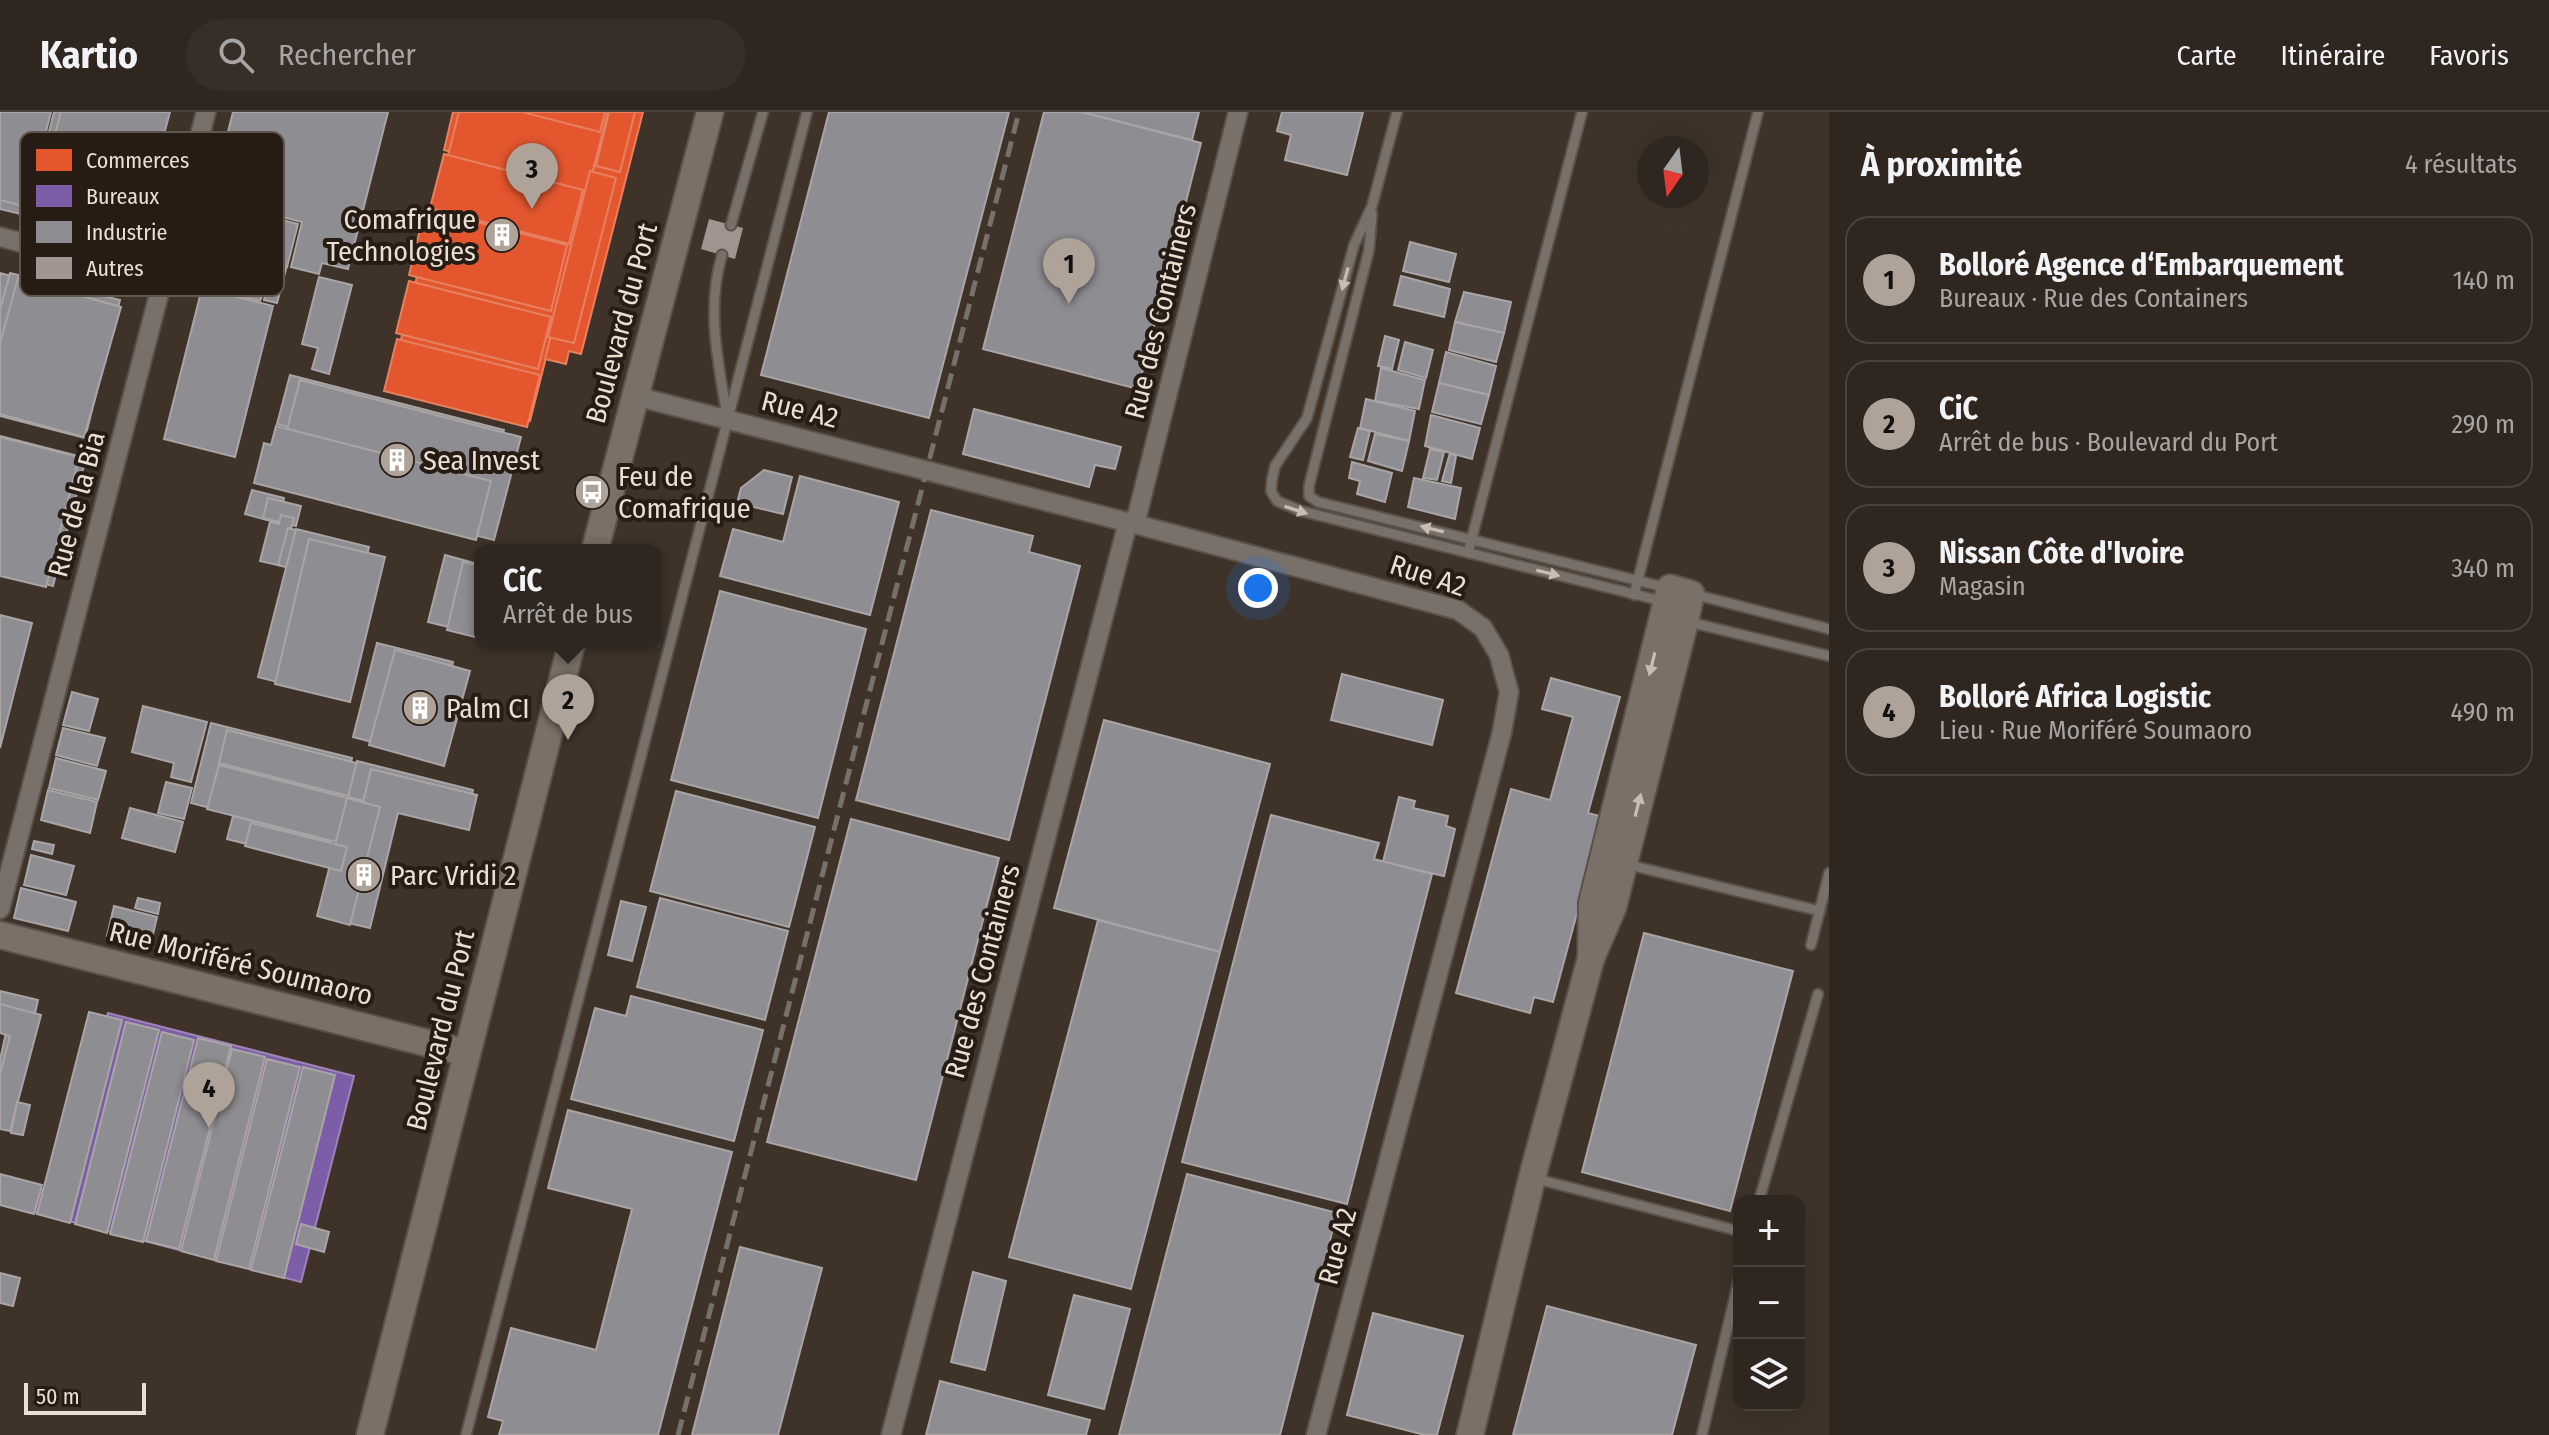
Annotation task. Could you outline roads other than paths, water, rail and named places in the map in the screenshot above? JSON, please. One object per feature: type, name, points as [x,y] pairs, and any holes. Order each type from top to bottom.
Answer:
[{"type":"street","name":"Rue de la Bia","points":[[201,132],[206,112]]},
{"type":"street","name":"Boulevard du Port","points":[[597,544],[710,112]]},
{"type":"street","name":"Rue des Containers","points":[[891,1435],[1238,112]]},
{"type":"street","points":[[0,237],[20,242]]},
{"type":"street","name":"Rue de la Bia","points":[[0,909],[159,296]]},
{"type":"street","name":"Rue A2","points":[[635,396],[1458,610],[1483,628],[1499,655],[1509,692],[1502,732],[1316,1435]]},
{"type":"street","points":[[1470,1435],[1532,1178],[1591,958],[1613,907],[1614,861],[1677,605]]},
{"type":"street","name":"Boulevard du Port","points":[[370,1435],[570,648]]},
{"type":"street","name":"Rue Moriféré Soumaoro","points":[[0,935],[467,1053]]},
{"type":"lane","points":[[731,225],[763,112]]},
{"type":"lane","points":[[466,1435],[807,112]]},
{"type":"lane","points":[[1397,112],[1372,206],[1354,245],[1307,418],[1275,466],[1271,491],[1277,501],[1301,511],[1677,605],[1829,629]]},
{"type":"lane","points":[[1468,553],[1582,112]]},
{"type":"lane","points":[[1634,595],[1758,112]]},
{"type":"lane","points":[[1372,206],[1369,250],[1309,496],[1318,502],[1638,580],[1677,605],[1829,656]]},
{"type":"lane","points":[[722,255],[715,279],[713,306],[715,345],[728,419]]},
{"type":"lane","points":[[1614,861],[1820,911]]},
{"type":"lane","points":[[1811,945],[1829,873]]},
{"type":"lane","points":[[1761,1195],[1818,994]]},
{"type":"lane","points":[[1532,1178],[1733,1229]]},
{"type":"lane","points":[[1702,1435],[1733,1304]]},
{"type":"railway","points":[[678,1435],[1019,112]]},
{"type":"place","name":"Nissan Côte d'Ivoire","points":[[532,209]]},
{"type":"place","name":"Comafrique Technologies","points":[[502,235]]},
{"type":"place","name":"Bolloré Agence d‘Embarquement","points":[[1069,304]]},
{"type":"place","name":"Sea Invest","points":[[397,460]]},
{"type":"place","name":"Feu de Comafrique","points":[[592,492]]},
{"type":"place","name":"Palm CI","points":[[420,708]]},
{"type":"place","name":"CiC","points":[[568,740]]},
{"type":"place","name":"Parc Vridi 2","points":[[364,875]]},
{"type":"place","name":"Bolloré Africa Logistic","points":[[209,1128]]}]
